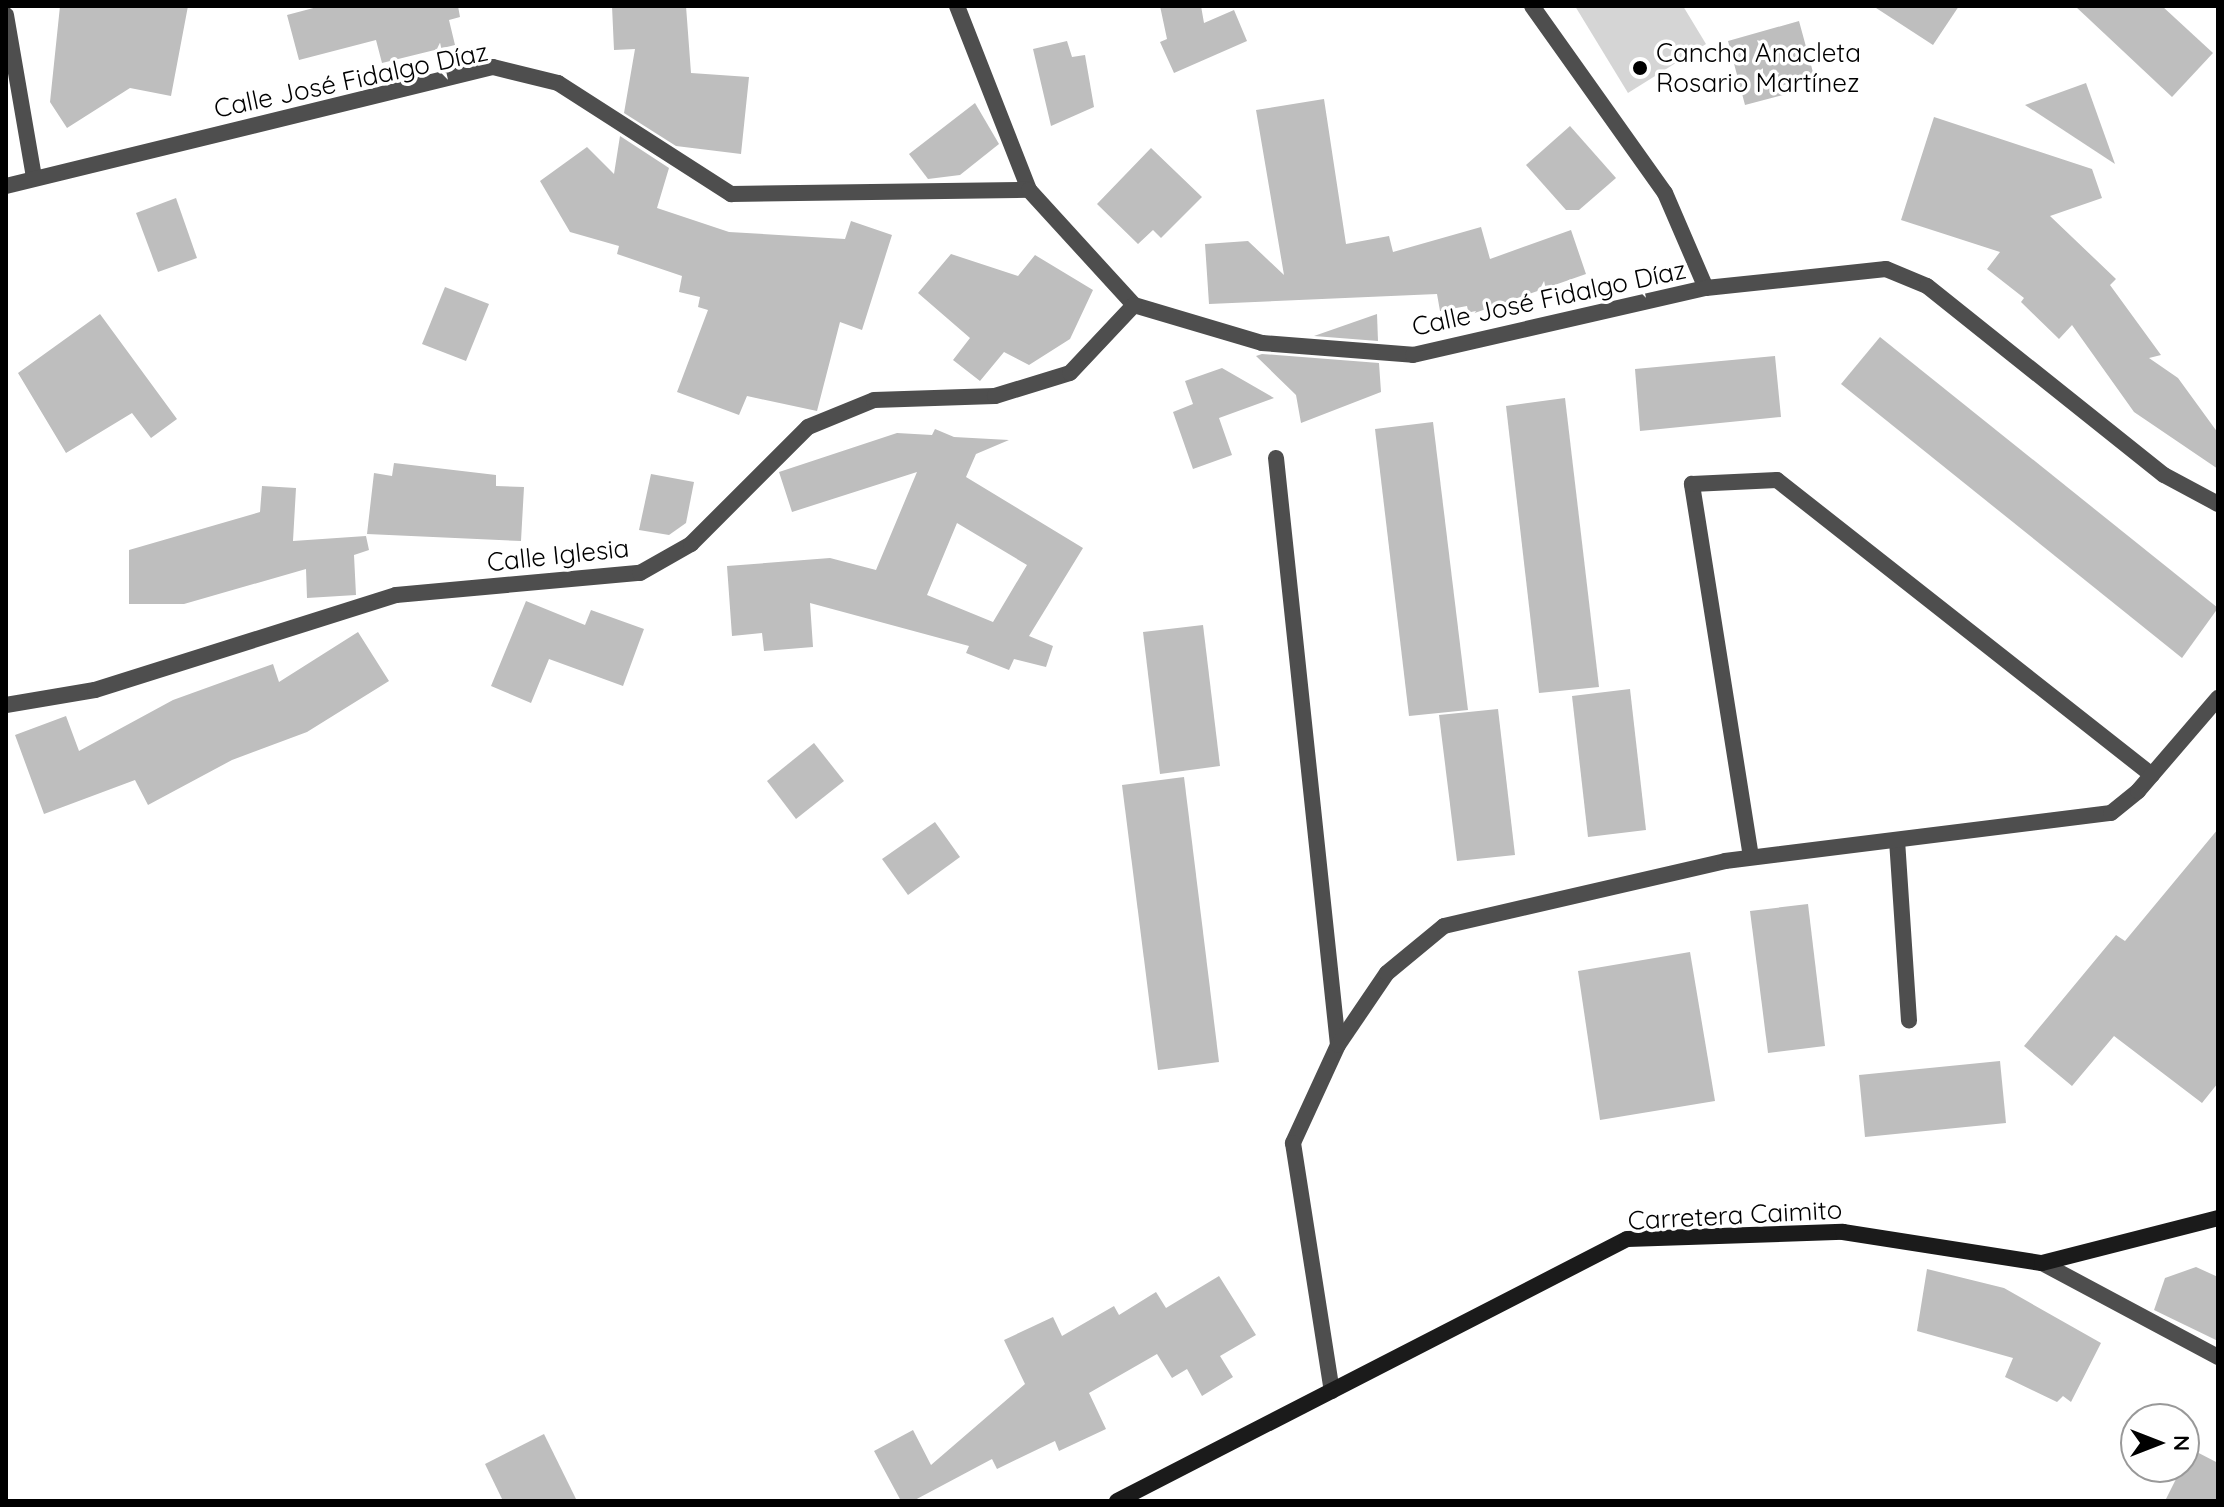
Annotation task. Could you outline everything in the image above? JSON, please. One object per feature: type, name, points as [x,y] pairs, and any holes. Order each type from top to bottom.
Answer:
[{"type":"street","points":[[957,6],[1029,190],[1134,305]]},
{"type":"street","points":[[1532,6],[1665,193],[1706,288]]},
{"type":"street","points":[[6,15],[34,177]]},
{"type":"street","name":"Calle José Fidalgo Díaz","points":[[6,186],[493,67],[558,83],[731,194],[1029,190]]},
{"type":"street","name":"Calle José Fidalgo Díaz","points":[[1134,305],[1262,343],[1413,355],[1706,288],[1886,269],[1927,286],[2164,475],[2218,504]]},
{"type":"street","name":"Calle Iglesia","points":[[6,705],[95,690],[396,595],[640,573],[691,544],[808,427],[874,400],[995,396],[1070,373],[1134,305]]},
{"type":"street","points":[[1276,458],[1338,1045]]},
{"type":"street","points":[[1751,857],[1692,484],[1777,480],[2152,775]]},
{"type":"street","points":[[1332,1391],[1293,1143],[1338,1045],[1387,973],[1444,926],[1751,857],[2111,813],[2152,775],[2218,698]]},
{"type":"street","points":[[1897,840],[1909,1021]]},
{"type":"street","name":"Carretera Caimito","points":[[1117,1501],[1627,1239],[1843,1232],[2042,1263],[2218,1218]]},
{"type":"street","points":[[2042,1263],[2218,1357]]},
{"type":"shaded area","name":"Cancha Anacleta Rosario Martínez","points":[[1575,6],[1683,6],[1706,44],[1628,93]]},
{"type":"building","points":[[60,6],[188,6],[171,96],[130,88],[67,128],[50,102]]},
{"type":"building","points":[[321,6],[458,6],[460,17],[449,20],[455,45],[382,63],[376,40],[299,60],[287,15]]},
{"type":"building","points":[[612,6],[686,6],[691,73],[749,77],[741,154],[676,146],[624,113],[635,49],[614,50]]},
{"type":"building","points":[[1160,6],[1201,6],[1204,23],[1234,10],[1247,41],[1174,73],[1160,42],[1167,39]]},
{"type":"building","points":[[1873,6],[1959,6],[1933,45]]},
{"type":"building","points":[[2075,6],[2162,6],[2213,53],[2172,97]]},
{"type":"building","points":[[1799,21],[1814,76],[1781,86],[1783,95],[1745,105],[1728,41]]},
{"type":"building","points":[[1067,41],[1072,57],[1085,55],[1094,107],[1051,126],[1033,49]]},
{"type":"building","points":[[2086,83],[2115,164],[2025,105]]},
{"type":"building","points":[[1324,99],[1346,244],[1389,236],[1393,252],[1481,227],[1490,259],[1571,230],[1586,274],[1469,315],[1467,306],[1440,311],[1437,294],[1209,304],[1205,244],[1248,241],[1284,275],[1256,110]]},
{"type":"building","points":[[975,103],[999,144],[960,175],[928,179],[909,154]]},
{"type":"building","points":[[1934,117],[2092,169],[2102,198],[2050,216],[2116,279],[2110,285],[2161,355],[2149,358],[2178,378],[2218,433],[2218,469],[2134,412],[2072,325],[2059,339],[2021,302],[2024,298],[1987,269],[2000,252],[1901,220]]},
{"type":"building","points":[[1570,126],[1616,178],[1579,210],[1566,210],[1526,165]]},
{"type":"building","points":[[620,136],[669,168],[657,208],[729,232],[845,239],[851,221],[892,235],[862,330],[840,322],[817,411],[747,396],[739,415],[677,392],[708,310],[698,307],[700,297],[679,292],[682,276],[617,254],[619,246],[570,232],[540,181],[587,147],[614,174]]},
{"type":"building","points":[[1151,148],[1202,197],[1161,238],[1153,230],[1138,244],[1097,204]]},
{"type":"building","points":[[176,198],[197,258],[158,272],[136,213]]},
{"type":"building","points":[[951,254],[1018,276],[1035,255],[1093,290],[1070,339],[1029,365],[1004,352],[980,381],[953,360],[970,338],[918,293]]},
{"type":"building","points":[[445,287],[489,304],[466,361],[422,344]]},
{"type":"building","points":[[100,314],[177,419],[151,438],[132,413],[66,453],[18,373]]},
{"type":"building","points":[[1377,314],[1378,341],[1314,336]]},
{"type":"building","points":[[1880,337],[2218,608],[2182,658],[1841,384]]},
{"type":"building","points":[[1256,356],[1379,363],[1381,392],[1301,423],[1296,395]]},
{"type":"building","points":[[1775,356],[1781,417],[1640,431],[1635,369]]},
{"type":"building","points":[[1222,368],[1274,398],[1219,418],[1232,455],[1193,469],[1173,412],[1193,404],[1185,381]]},
{"type":"building","points":[[1565,398],[1599,687],[1539,693],[1506,406]]},
{"type":"building","points":[[1433,422],[1468,710],[1409,716],[1375,429]]},
{"type":"building","points":[[935,429],[954,437],[1009,440],[976,454],[966,477],[1083,548],[1029,636],[1053,646],[1046,667],[1014,659],[1009,670],[966,653],[969,646],[810,603],[813,647],[764,651],[762,633],[732,636],[727,566],[830,558],[876,570],[917,472],[792,512],[779,472],[897,433],[932,435]],"holes":[[[957,523],[1027,565],[993,622],[927,595]]]},
{"type":"building","points":[[394,463],[496,475],[496,486],[524,487],[521,541],[367,534],[374,473],[392,476]]},
{"type":"building","points":[[651,474],[694,482],[686,523],[669,535],[639,530]]},
{"type":"building","points":[[262,486],[296,488],[293,541],[366,536],[369,550],[354,555],[356,595],[307,598],[306,569],[184,604],[129,604],[129,550],[260,512]]},
{"type":"building","points":[[526,601],[585,625],[591,610],[644,629],[623,686],[549,659],[531,703],[491,686]]},
{"type":"building","points":[[1203,625],[1220,766],[1160,774],[1143,632]]},
{"type":"building","points":[[358,632],[389,681],[307,732],[232,760],[148,805],[135,780],[44,814],[15,735],[66,716],[79,751],[173,700],[273,664],[279,682]]},
{"type":"building","points":[[1630,689],[1646,830],[1588,837],[1572,696]]},
{"type":"building","points":[[1498,709],[1515,855],[1457,861],[1439,715]]},
{"type":"building","points":[[814,743],[844,781],[796,819],[767,781]]},
{"type":"building","points":[[1184,777],[1219,1062],[1158,1070],[1122,785]]},
{"type":"building","points":[[935,822],[960,857],[908,895],[882,859]]},
{"type":"building","points":[[2218,829],[2218,1083],[2202,1103],[2114,1036],[2072,1086],[2024,1046],[2116,935],[2125,941]]},
{"type":"building","points":[[1808,904],[1825,1046],[1768,1053],[1750,911]]},
{"type":"building","points":[[1690,952],[1715,1101],[1600,1120],[1578,971]]},
{"type":"building","points":[[2000,1061],[2006,1123],[1865,1137],[1859,1075]]},
{"type":"building","points":[[2196,1267],[2218,1277],[2218,1341],[2154,1310],[2165,1278]]},
{"type":"building","points":[[1927,1269],[2004,1288],[2101,1343],[2071,1402],[2063,1396],[2057,1402],[2005,1377],[2013,1358],[1917,1331]]},
{"type":"building","points":[[1219,1276],[1256,1335],[1220,1356],[1233,1377],[1202,1396],[1187,1369],[1172,1378],[1157,1354],[1089,1393],[1106,1429],[1059,1451],[1055,1441],[997,1469],[992,1459],[913,1501],[901,1501],[874,1451],[913,1430],[931,1465],[1025,1384],[1004,1340],[1053,1317],[1062,1336],[1114,1306],[1119,1315],[1156,1292],[1166,1308]]},
{"type":"building","points":[[544,1434],[577,1501],[503,1501],[485,1464]]},
{"type":"building","points":[[2200,1454],[2218,1463],[2218,1501],[2165,1501],[2174,1483],[2200,1483]]},
{"type":"place","name":"Cancha Anacleta Rosario Martínez","points":[[1640,68]]}]
